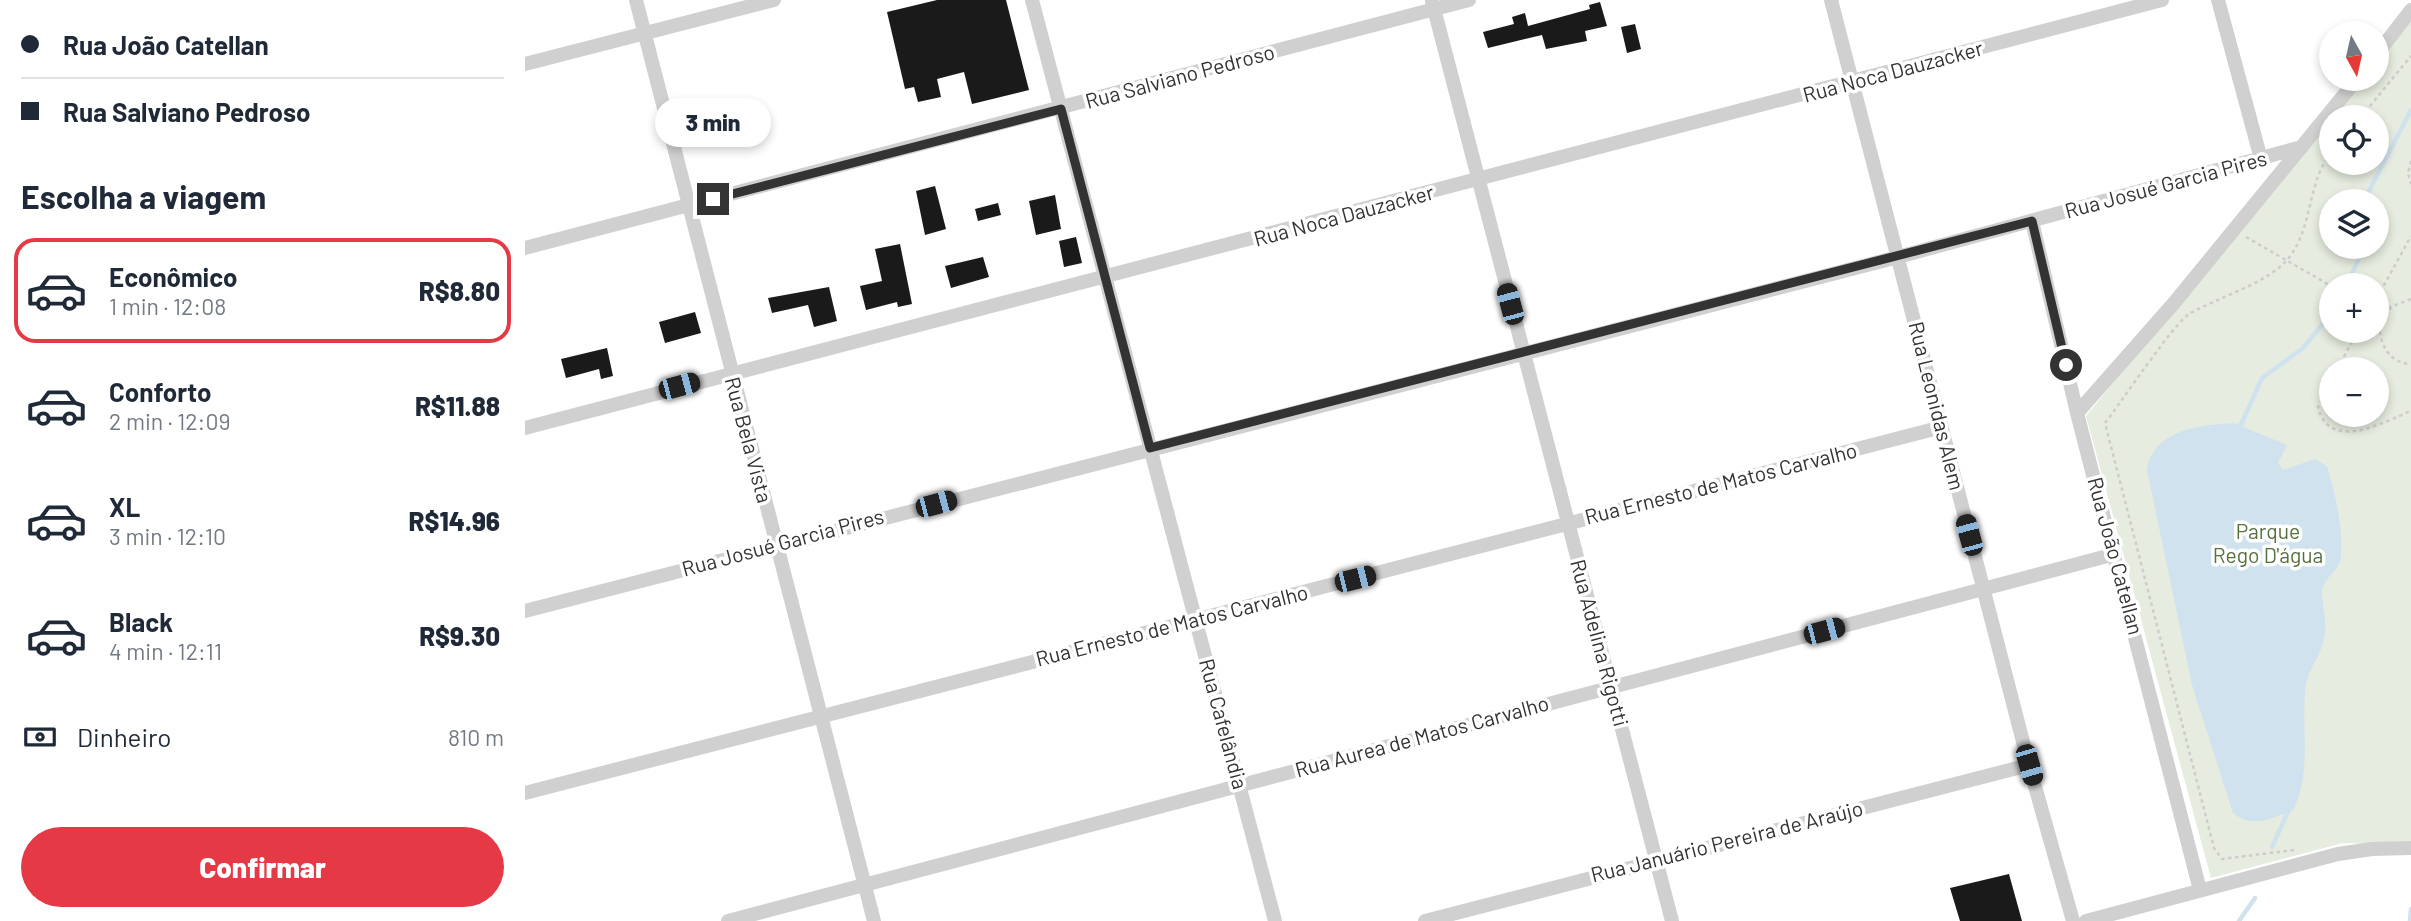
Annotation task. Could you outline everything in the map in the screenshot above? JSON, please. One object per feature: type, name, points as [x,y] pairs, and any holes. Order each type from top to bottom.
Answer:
[{"type":"street","name":"Rua Bela Vista","points":[[636,0],[687,206],[874,921]]},
{"type":"street","points":[[525,64],[774,0]]},
{"type":"street","name":"Rua Cafelândia","points":[[1032,0],[1275,921]]},
{"type":"street","name":"Rua Salviano Pedroso","points":[[525,248],[1061,109],[1432,4],[1469,0]]},
{"type":"street","name":"Rua Leonidas Alem","points":[[1831,0],[2029,765],[2073,921]]},
{"type":"street","name":"Rua Noca Dauzacker","points":[[525,428],[730,372],[1105,278],[2162,0]]},
{"type":"street","points":[[2218,0],[2261,159]]},
{"type":"street","name":"Rua Adelina Rigotti","points":[[1432,4],[1672,921]]},
{"type":"street","points":[[2389,38],[2411,10]]},
{"type":"street","points":[[2077,413],[2234,230],[2347,91]]},
{"type":"street","name":"Rua Josué Garcia Pires","points":[[525,611],[1898,257],[2302,147]]},
{"type":"street","name":"Rua João Catellan","points":[[2032,221],[2077,413],[2200,890]]},
{"type":"street","name":"Rua Ernesto de Matos Carvalho","points":[[525,793],[1942,427]]},
{"type":"street","name":"Rua Aurea de Matos Carvalho","points":[[728,921],[2115,554]]},
{"type":"street","name":"Rua Januário Pereira de Araújo","points":[[1425,921],[1655,859],[2029,765]]},
{"type":"street","points":[[2086,921],[2338,854],[2372,849],[2411,848]]},
{"type":"path","points":[[2371,105],[2411,56]]},
{"type":"path","points":[[2411,161],[2408,173],[2411,184]]},
{"type":"path","points":[[2298,849],[2222,859],[2214,848],[2105,423],[2187,315],[2233,295],[2286,260],[2307,225],[2319,168]]},
{"type":"path","points":[[2234,230],[2319,279]]},
{"type":"path","points":[[2389,276],[2411,236]]},
{"type":"path","points":[[2411,299],[2391,307],[2380,327],[2386,352],[2398,361],[2411,364]]},
{"type":"path","points":[[2389,420],[2411,411]]},
{"type":"path","points":[[2333,427],[2340,431],[2361,431],[2371,427]]},
{"type":"green space","name":"Parque Rego D'água","points":[[2411,16],[2411,845],[2343,843],[2211,878],[2086,416],[2319,129],[2319,175],[2389,175],[2389,105],[2339,105],[2350,91],[2389,91],[2389,44]]},
{"type":"water","points":[[2234,423],[2287,445],[2278,463],[2283,470],[2315,459],[2327,466],[2341,533],[2340,560],[2322,591],[2324,639],[2306,684],[2303,780],[2299,795],[2293,810],[2270,819],[2255,821],[2240,818],[2233,813],[2192,685],[2147,470],[2158,446],[2168,438],[2193,428]]},
{"type":"building","points":[[937,0],[1006,0],[1029,90],[972,104],[964,72],[937,79],[941,97],[918,102],[914,87],[905,89],[887,12]]},
{"type":"building","points":[[1600,2],[1607,26],[1585,31],[1587,41],[1546,49],[1542,35],[1488,48],[1483,32],[1514,24],[1512,17],[1525,13],[1528,26],[1590,9],[1589,5]]},
{"type":"building","points":[[1635,24],[1641,49],[1627,53],[1621,27]]},
{"type":"building","points":[[935,186],[946,229],[925,235],[916,191]]},
{"type":"building","points":[[1055,195],[1061,229],[1036,235],[1029,201]]},
{"type":"building","points":[[998,203],[1001,215],[978,221],[975,209]]},
{"type":"building","points":[[1076,237],[1082,263],[1064,267],[1059,241]]},
{"type":"building","points":[[900,244],[912,304],[898,307],[897,302],[866,310],[860,286],[882,281],[875,249]]},
{"type":"building","points":[[983,257],[989,277],[951,288],[945,266]]},
{"type":"building","points":[[829,287],[837,321],[814,327],[808,305],[772,313],[768,298]]},
{"type":"building","points":[[695,312],[701,333],[665,343],[659,322]]},
{"type":"building","points":[[607,348],[613,376],[601,379],[599,369],[566,378],[561,359]]},
{"type":"building","points":[[2009,874],[2022,921],[1960,921],[1950,888]]},
{"type":"waterway","points":[[2370,189],[2411,110]]},
{"type":"waterway","points":[[2352,273],[2359,259]]},
{"type":"waterway","points":[[2239,429],[2262,378],[2303,348],[2319,329]]},
{"type":"waterway","points":[[2272,847],[2290,807]]},
{"type":"waterway","points":[[2239,921],[2255,898]]},
{"type":"waterway","points":[[2410,921],[2411,909]]},
{"type":"route","points":[[713,199],[1061,109],[1150,448],[2032,221],[2066,365]]}]
